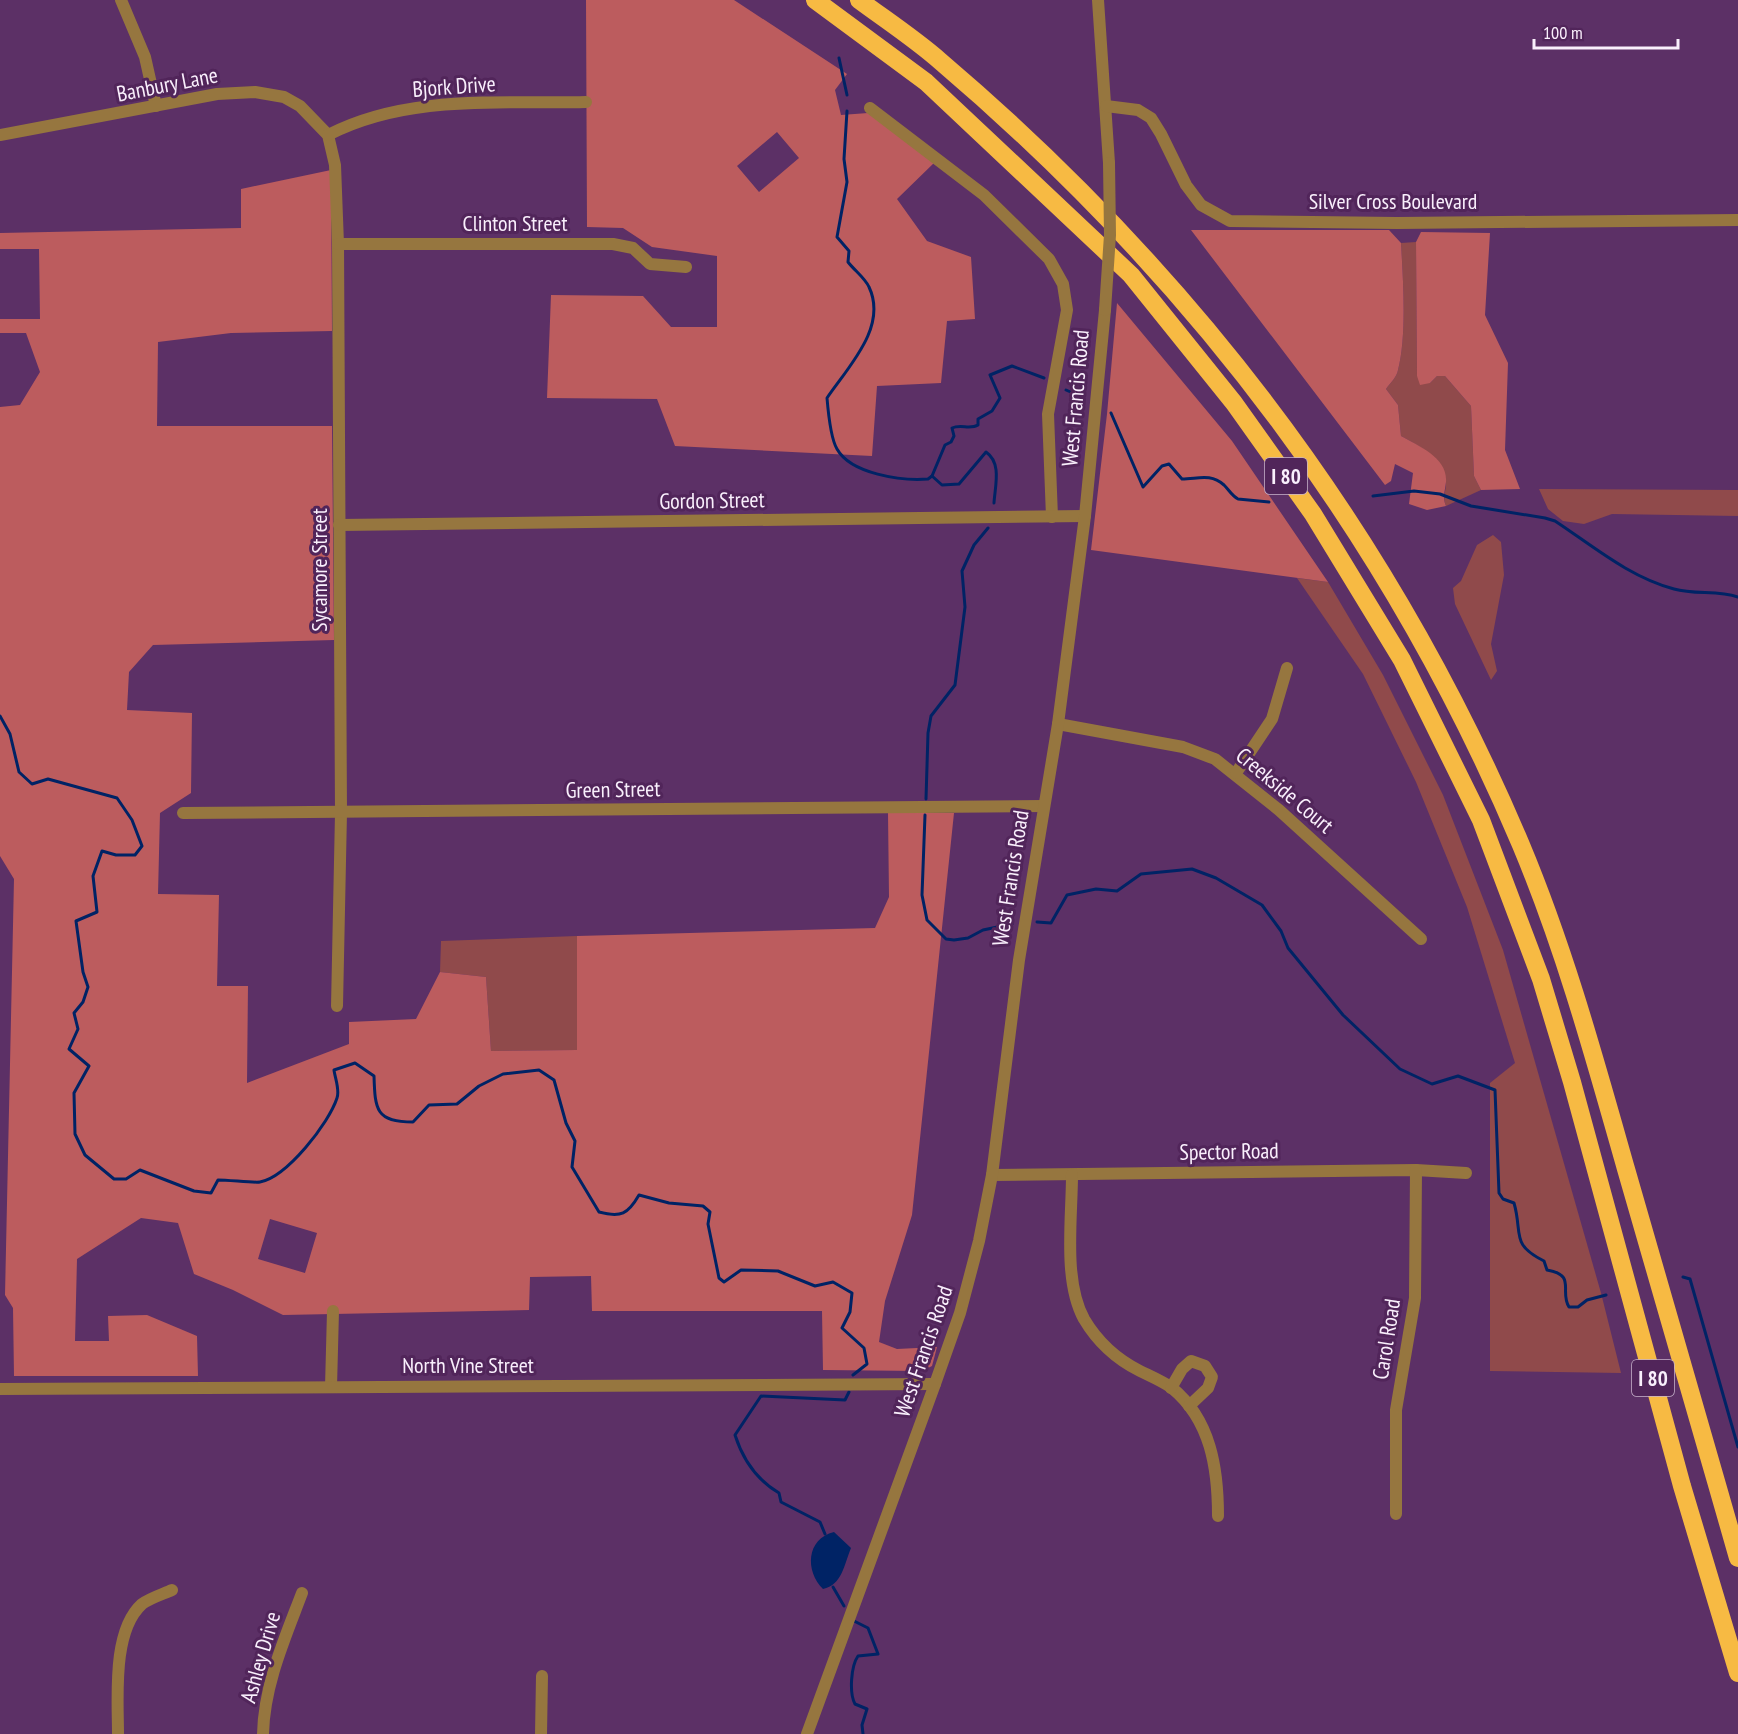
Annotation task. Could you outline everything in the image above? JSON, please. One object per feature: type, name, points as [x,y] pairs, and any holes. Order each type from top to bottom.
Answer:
[{"type":"highway","name":"I 80","points":[[814,0],[926,82],[1131,275],[1234,403],[1313,514],[1402,660],[1481,820],[1541,980],[1572,1082],[1682,1486],[1738,1673]]},
{"type":"highway","name":"I 80","points":[[859,0],[939,60],[1145,256],[1254,385],[1350,519],[1416,630],[1492,781],[1521,846],[1557,942],[1602,1085],[1738,1558]]},
{"type":"street","points":[[121,0],[145,57],[156,106]]},
{"type":"street","name":"West Francis Road","points":[[807,1734],[935,1384],[965,1293],[979,1240],[992,1175],[1019,960],[1058,724],[1085,516],[1105,310],[1110,235],[1109,163],[1098,0]]},
{"type":"street","name":"Banbury Lane","points":[[0,135],[217,94],[255,92],[284,97],[300,106],[328,135]]},
{"type":"street","name":"Bjork Drive","points":[[328,135],[353,122],[429,105],[586,102]]},
{"type":"street","name":"Silver Cross Boulevard","points":[[1106,106],[1138,110],[1151,118],[1186,185],[1201,205],[1230,221],[1397,223],[1738,219]]},
{"type":"street","name":"West Francis Road","points":[[870,108],[984,195],[1049,259],[1063,284],[1067,310],[1048,414],[1052,517]]},
{"type":"street","name":"Sycamore Street","points":[[328,135],[335,165],[338,244],[341,813],[337,1006]]},
{"type":"street","name":"Clinton Street","points":[[338,244],[613,244],[633,248],[650,264],[686,267]]},
{"type":"street","name":"Gordon Street","points":[[339,525],[1085,516]]},
{"type":"street","points":[[1236,773],[1272,718],[1287,668]]},
{"type":"street","name":"Creekside Court","points":[[1058,724],[1186,748],[1215,759],[1236,773],[1421,939]]},
{"type":"street","name":"Green Street","points":[[183,813],[1043,806]]},
{"type":"street","name":"Spector Road","points":[[992,1175],[1416,1170],[1466,1173]]},
{"type":"street","name":"Carol Road","points":[[1396,1514],[1396,1410],[1415,1298],[1416,1170]]},
{"type":"street","points":[[1072,1175],[1072,1283],[1083,1317],[1100,1342],[1119,1357],[1171,1388],[1189,1406],[1202,1425],[1212,1450],[1216,1473],[1218,1516]]},
{"type":"street","points":[[331,1387],[333,1311]]},
{"type":"street","points":[[1171,1388],[1182,1369],[1191,1361],[1205,1366],[1212,1377],[1208,1388],[1189,1406]]},
{"type":"street","name":"North Vine Street","points":[[0,1389],[935,1384]]},
{"type":"street","points":[[118,1734],[118,1654],[127,1630],[142,1605],[172,1590]]},
{"type":"street","name":"Ashley Drive","points":[[263,1734],[269,1690],[279,1653],[302,1593]]},
{"type":"street","points":[[541,1734],[542,1676]]},
{"type":"shaded area","points":[[586,0],[734,0],[847,74],[835,90],[841,115],[868,113],[936,161],[897,199],[927,241],[971,257],[975,319],[947,321],[941,383],[877,386],[872,456],[675,446],[657,399],[547,398],[551,295],[643,296],[671,327],[717,327],[717,256],[652,247],[623,228],[587,227]],"holes":[[[777,132],[799,158],[759,192],[737,166]]]},
{"type":"shaded area","points":[[331,170],[332,331],[231,333],[158,342],[157,426],[332,426],[334,640],[153,645],[129,672],[127,710],[192,713],[191,793],[160,813],[158,894],[219,895],[217,986],[248,986],[247,1083],[349,1044],[349,1022],[416,1019],[440,972],[486,977],[491,1051],[577,1050],[577,936],[875,928],[889,897],[888,813],[954,813],[912,1215],[885,1301],[879,1342],[897,1349],[937,1347],[932,1366],[922,1371],[823,1370],[822,1311],[592,1311],[591,1276],[530,1277],[529,1310],[283,1315],[194,1274],[178,1223],[141,1218],[77,1259],[75,1341],[109,1341],[108,1316],[147,1315],[197,1336],[198,1376],[14,1376],[13,1308],[5,1295],[14,879],[0,856],[0,407],[20,405],[40,372],[26,333],[0,333],[0,319],[40,319],[39,249],[0,249],[0,233],[241,228],[241,189]],"holes":[[[270,1219],[317,1233],[305,1273],[258,1259]]]},
{"type":"shaded area","points":[[1191,230],[1389,230],[1401,243],[1403,341],[1397,373],[1386,389],[1398,405],[1401,436],[1431,454],[1442,466],[1446,482],[1444,497],[1446,506],[1427,510],[1409,504],[1413,473],[1395,464],[1391,481],[1385,485]]},
{"type":"shaded area","points":[[1421,232],[1490,233],[1485,315],[1508,363],[1505,450],[1520,489],[1481,490],[1474,476],[1471,406],[1445,376],[1437,376],[1430,383],[1420,385],[1417,376],[1416,242]]},
{"type":"shaded area","points":[[1416,242],[1417,376],[1430,383],[1437,376],[1445,376],[1471,406],[1474,476],[1481,490],[1446,506],[1445,475],[1441,467],[1430,454],[1401,436],[1398,405],[1386,389],[1397,373],[1403,341],[1401,243]]},
{"type":"shaded area","points":[[1117,303],[1232,441],[1328,582],[1091,550]]},
{"type":"shaded area","points":[[1539,489],[1738,490],[1738,516],[1612,514],[1584,524],[1563,521],[1548,509]]},
{"type":"shaded area","points":[[1493,535],[1501,542],[1504,575],[1491,644],[1497,671],[1491,680],[1455,604],[1453,588],[1461,581],[1477,545]]},
{"type":"shaded area","points":[[1297,578],[1328,582],[1383,675],[1443,795],[1503,950],[1601,1293],[1621,1373],[1490,1371],[1490,1083],[1515,1063],[1467,907],[1416,782],[1363,674]]},
{"type":"shaded area","points":[[577,936],[577,1050],[491,1051],[486,977],[440,972],[441,941]]},
{"type":"water","points":[[834,1532],[851,1548],[838,1579],[823,1589],[813,1573],[811,1556],[818,1541]]},
{"type":"waterway","points":[[839,58],[847,95]]},
{"type":"waterway","points":[[847,111],[844,159],[847,182],[837,237],[849,251],[848,262],[865,280],[874,302],[870,332],[855,360],[827,398],[831,432],[837,449],[853,465],[865,470],[904,479],[928,479],[932,476],[945,445],[951,442],[954,436],[952,428],[978,425],[978,419],[992,411],[1000,398],[990,375],[1012,366],[1044,378]]},
{"type":"waterway","points":[[1066,390],[1082,397]]},
{"type":"waterway","points":[[1111,413],[1143,487],[1162,466],[1169,464],[1182,479],[1214,479],[1238,499],[1269,502]]},
{"type":"waterway","points":[[932,476],[942,485],[959,484],[986,452],[996,468],[994,503]]},
{"type":"waterway","points":[[1373,496],[1414,491],[1440,494],[1471,506],[1545,518],[1555,521],[1627,569],[1658,584],[1682,591],[1738,597]]},
{"type":"waterway","points":[[926,799],[928,733],[931,716],[955,685],[965,607],[962,571],[974,545],[988,528]]},
{"type":"waterway","points":[[0,716],[10,734],[19,772],[32,784],[48,779],[117,798],[132,820],[142,846],[135,855],[116,855],[102,851],[93,876],[97,912],[76,921],[83,972],[88,987],[83,1002],[74,1013],[78,1029],[69,1049],[89,1066],[74,1093],[75,1134],[85,1155],[114,1179],[126,1179],[140,1170],[194,1191],[211,1193],[218,1180],[260,1182],[271,1178],[306,1148],[333,1109],[338,1095],[334,1070],[355,1063],[374,1076],[375,1098],[380,1112],[391,1120],[413,1122],[429,1105],[457,1104],[479,1086],[503,1074],[539,1070],[554,1080],[566,1123],[575,1141],[572,1167],[599,1212],[613,1215],[623,1213],[631,1207],[639,1195],[669,1203],[703,1206],[710,1212],[708,1224],[719,1278],[724,1282],[741,1270],[778,1271],[815,1286],[833,1282],[852,1293],[850,1312],[842,1328],[864,1348],[867,1364],[853,1375]]},
{"type":"waterway","points":[[925,815],[922,895],[927,920],[946,939],[954,940],[968,938],[983,930],[1012,924]]},
{"type":"waterway","points":[[1037,922],[1051,923],[1067,895],[1096,889],[1117,891],[1141,874],[1192,869],[1216,878],[1262,905],[1281,931],[1288,948],[1343,1015],[1400,1069],[1432,1084],[1458,1076],[1495,1090],[1499,1193],[1503,1199],[1514,1203],[1522,1243],[1533,1255],[1544,1261],[1547,1270],[1556,1272],[1565,1280],[1566,1301],[1569,1307],[1578,1307],[1587,1300],[1606,1295]]},
{"type":"waterway","points":[[1683,1277],[1690,1279],[1738,1447]]},
{"type":"waterway","points":[[825,1534],[820,1522],[781,1502],[779,1493],[752,1469],[735,1435],[761,1396],[845,1400],[849,1392]]},
{"type":"waterway","points":[[833,1587],[844,1606]]},
{"type":"waterway","points":[[854,1621],[868,1628],[878,1654],[858,1656],[852,1673],[851,1687],[855,1704],[867,1709],[862,1725],[863,1734]]}]
